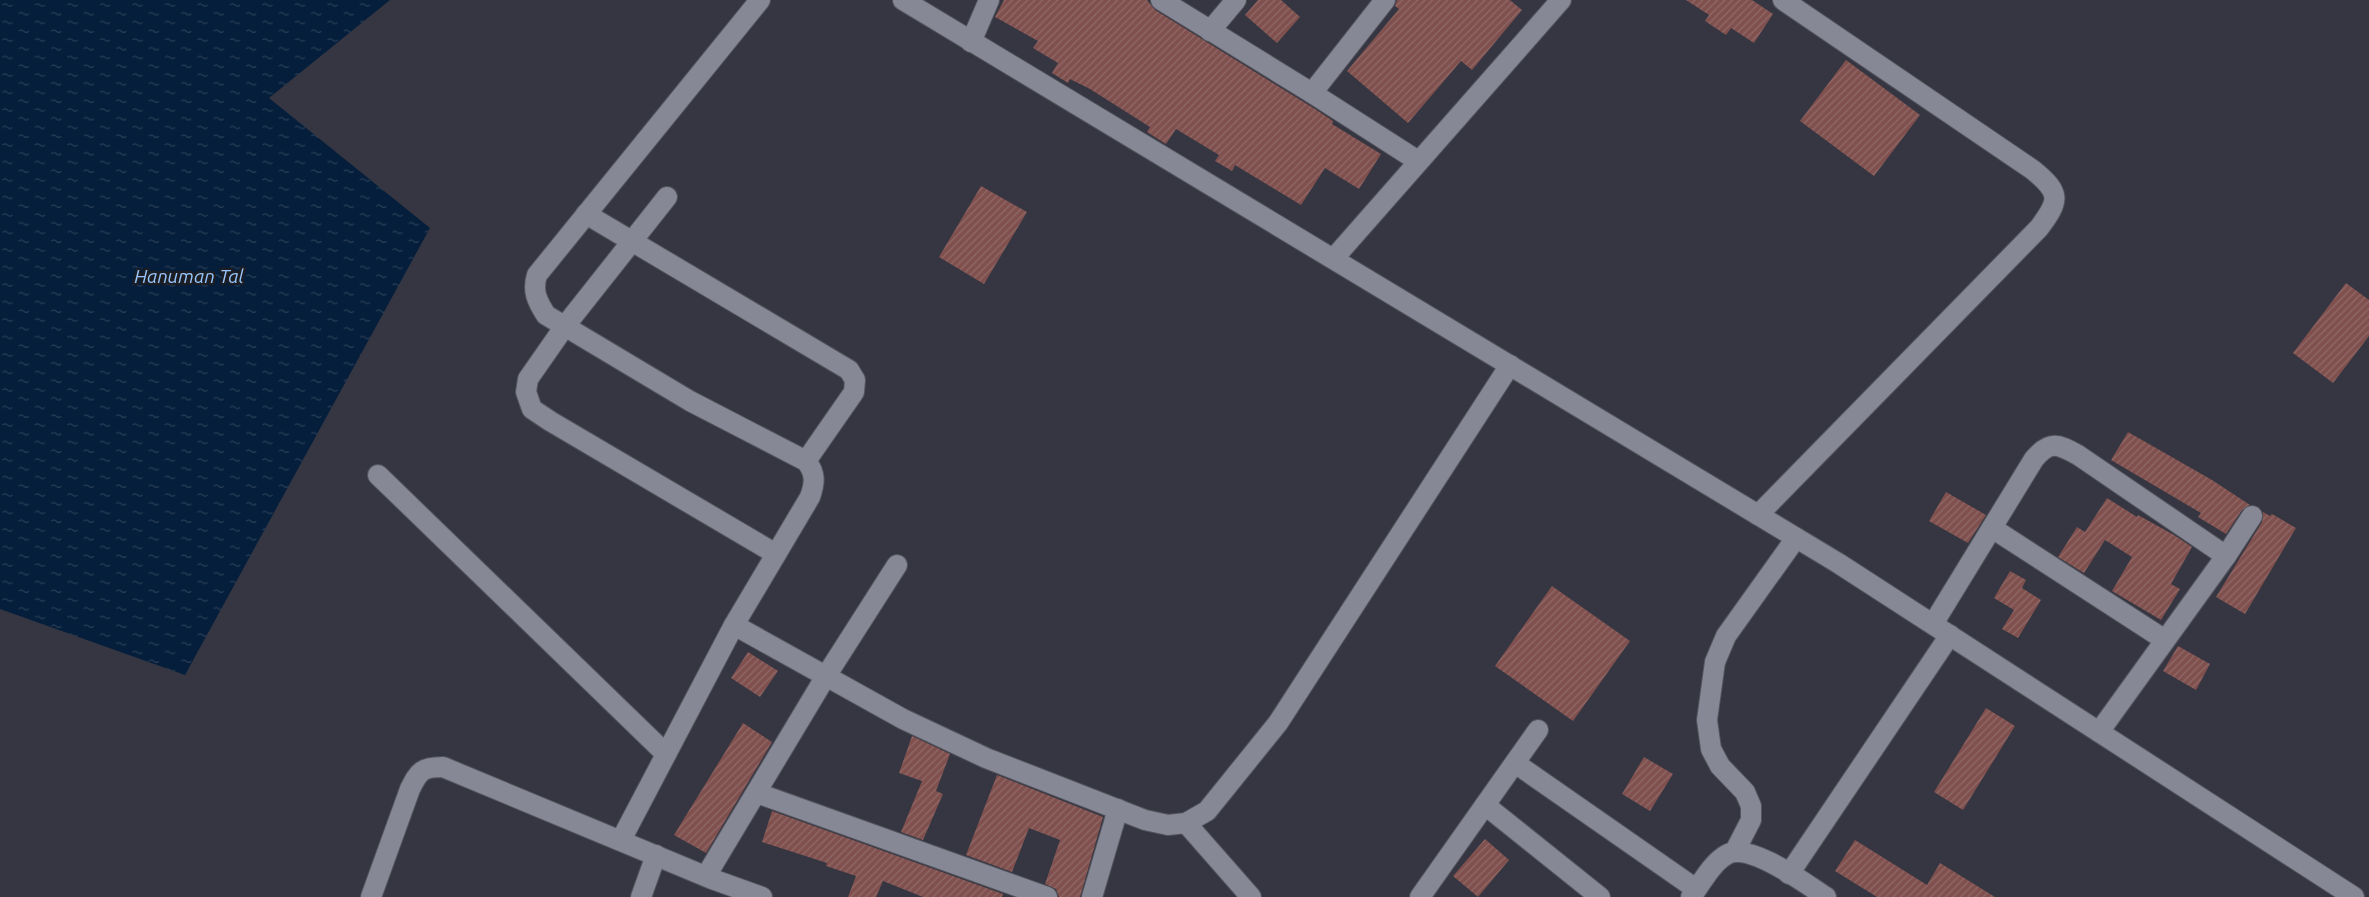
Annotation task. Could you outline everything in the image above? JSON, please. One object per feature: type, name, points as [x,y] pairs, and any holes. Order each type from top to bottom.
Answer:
[{"type":"street","points":[[621,840],[734,625],[810,497],[814,485],[813,469],[806,461],[690,401],[546,315],[537,302],[534,287],[537,275],[760,0]]},
{"type":"street","points":[[903,0],[1796,538],[1933,624],[2354,897]]},
{"type":"street","points":[[971,42],[989,0]]},
{"type":"street","points":[[1161,0],[1418,161]]},
{"type":"street","points":[[1210,30],[1236,0]]},
{"type":"street","points":[[1312,93],[1385,0]]},
{"type":"street","points":[[1334,258],[1561,0]]},
{"type":"street","points":[[1758,515],[2039,228],[2054,207],[2054,195],[2048,183],[2033,170],[1783,0]]},
{"type":"street","points":[[667,197],[631,240],[565,326],[528,379],[526,392],[532,408],[550,421],[776,554]]},
{"type":"street","points":[[586,214],[849,370],[854,380],[854,392],[806,461]]},
{"type":"street","points":[[734,625],[903,719],[986,758],[1145,820],[1168,825],[1186,824],[1207,811],[1278,723],[1510,365]]},
{"type":"street","points":[[1933,624],[2034,459],[2049,445],[2060,446],[2078,454],[2226,556]]},
{"type":"street","points":[[378,475],[666,754]]},
{"type":"street","points":[[2099,732],[2226,556],[2252,516]]},
{"type":"street","points":[[1992,528],[2165,640]]},
{"type":"street","points":[[1515,763],[1694,893],[1713,867],[1725,856],[1735,851],[1751,820],[1751,806],[1745,792],[1720,766],[1711,748],[1707,720],[1715,662],[1726,636],[1796,538]]},
{"type":"street","points":[[706,876],[826,676],[897,565]]},
{"type":"street","points":[[1789,874],[1950,635]]},
{"type":"street","points":[[1420,897],[1538,730]]},
{"type":"street","points":[[371,897],[410,789],[418,774],[429,767],[443,767],[468,776],[706,876],[762,897]]},
{"type":"street","points":[[757,793],[1047,897]]},
{"type":"street","points":[[1485,805],[1600,897]]},
{"type":"street","points":[[1092,897],[1118,809]]},
{"type":"street","points":[[1186,824],[1251,897]]},
{"type":"street","points":[[1735,851],[1749,854],[1789,874],[1826,897]]},
{"type":"street","points":[[641,897],[656,855]]},
{"type":"water","name":"Hanuman Tal","points":[[0,0],[390,0],[269,98],[430,228],[185,675],[0,609]]},
{"type":"building","points":[[1004,0],[1147,0],[1155,10],[1315,109],[1333,121],[1332,124],[1381,154],[1359,189],[1325,168],[1301,205],[1235,165],[1232,171],[1215,161],[1219,155],[1176,129],[1166,144],[1147,132],[1150,127],[1090,89],[1070,79],[1068,83],[1052,73],[1058,63],[1033,48],[1038,41],[995,17]]},
{"type":"building","points":[[1258,0],[1281,0],[1300,17],[1277,43],[1245,15]]},
{"type":"building","points":[[1397,0],[1510,0],[1522,10],[1472,70],[1461,61],[1408,123],[1347,71],[1399,9],[1395,6]]},
{"type":"building","points":[[1686,0],[1752,0],[1773,14],[1754,43],[1731,28],[1726,35],[1705,21],[1709,15]]},
{"type":"building","points":[[1846,60],[1920,115],[1874,176],[1800,121]]},
{"type":"building","points":[[981,186],[1027,212],[984,284],[939,257]]},
{"type":"building","points":[[2346,283],[2369,300],[2369,336],[2333,383],[2293,353]]},
{"type":"building","points":[[2128,432],[2212,480],[2250,505],[2242,510],[2226,534],[2198,517],[2201,513],[2111,460]]},
{"type":"building","points":[[1946,492],[1986,515],[1968,543],[1929,521]]},
{"type":"building","points":[[2107,498],[2192,547],[2171,584],[2180,589],[2161,620],[2112,591],[2132,557],[2105,540],[2084,573],[2058,557],[2077,527],[2085,532]]},
{"type":"building","points":[[2263,512],[2270,516],[2272,514],[2296,528],[2245,614],[2216,597],[2262,522]]},
{"type":"building","points":[[2010,571],[2026,580],[2022,588],[2041,600],[2018,638],[2002,629],[2014,610],[1994,598]]},
{"type":"building","points":[[1552,586],[1630,641],[1573,721],[1495,666]]},
{"type":"building","points":[[2178,646],[2210,664],[2196,690],[2163,671]]},
{"type":"building","points":[[748,652],[778,671],[760,697],[731,678]]},
{"type":"building","points":[[1986,708],[2015,726],[1963,810],[1934,792]]},
{"type":"building","points":[[743,723],[772,742],[706,853],[674,835]]},
{"type":"building","points":[[912,736],[950,754],[936,791],[943,794],[923,840],[901,832],[922,781],[899,773]]},
{"type":"building","points":[[1644,757],[1673,774],[1650,811],[1622,794]]},
{"type":"building","points":[[997,775],[1103,817],[1080,897],[1059,897],[1056,889],[1045,884],[1060,840],[1029,828],[1012,872],[966,855]]},
{"type":"building","points":[[772,811],[1003,894],[1002,897],[923,897],[883,881],[876,897],[848,897],[856,876],[826,866],[827,863],[762,842]]},
{"type":"building","points":[[1485,839],[1509,860],[1478,897],[1453,876]]},
{"type":"building","points":[[1855,840],[1927,885],[1940,863],[1995,897],[1877,897],[1835,871]]}]
